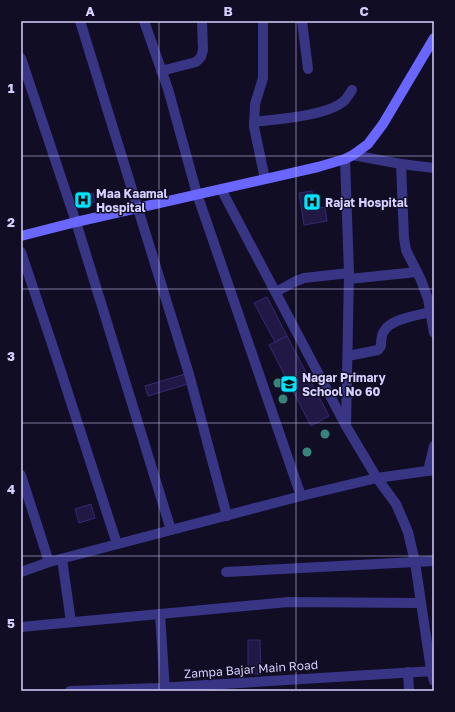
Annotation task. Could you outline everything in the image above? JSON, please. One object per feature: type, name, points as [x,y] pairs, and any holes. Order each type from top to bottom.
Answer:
[{"type":"main road","points":[[21,236],[318,167],[349,157],[368,144],[383,124],[434,38]]},
{"type":"street","points":[[80,21],[189,374],[226,516]]},
{"type":"street","points":[[144,21],[168,89],[197,194],[301,496]]},
{"type":"street","points":[[161,71],[196,62],[201,57],[203,50],[202,21]]},
{"type":"street","points":[[263,21],[263,78],[255,104],[254,127],[265,179]]},
{"type":"street","points":[[302,21],[308,69]]},
{"type":"street","points":[[21,58],[76,222],[171,530]]},
{"type":"street","points":[[254,122],[313,114],[332,108],[344,101],[352,90]]},
{"type":"street","points":[[346,426],[349,276],[349,157],[434,168]]},
{"type":"street","points":[[401,164],[404,238],[406,250],[427,294],[434,333]]},
{"type":"street","points":[[221,189],[346,426],[377,478],[396,504],[403,520],[408,532],[415,562],[420,603],[434,681]]},
{"type":"street","points":[[21,252],[117,544]]},
{"type":"street","points":[[276,292],[304,278],[417,272]]},
{"type":"street","points":[[348,356],[378,350],[381,346],[384,331],[388,326],[395,322],[430,312]]},
{"type":"street","points":[[21,572],[49,562],[301,496],[377,478],[431,470],[434,446]]},
{"type":"street","points":[[21,475],[49,562]]},
{"type":"street","points":[[62,559],[71,622]]},
{"type":"street","points":[[226,572],[434,561]]},
{"type":"street","points":[[21,627],[288,602],[420,603]]},
{"type":"street","points":[[160,614],[165,689]]},
{"type":"street","name":"Zampa Bajar Main Road","points":[[70,691],[165,689],[432,670]]},
{"type":"street","points":[[408,672],[409,691]]},
{"type":"building","points":[[312,191],[314,204],[319,203],[320,208],[325,207],[327,221],[304,225],[299,193]]},
{"type":"building","points":[[93,193],[95,202],[78,205],[76,197]]},
{"type":"building","points":[[267,297],[287,336],[275,342],[254,303]]},
{"type":"building","points":[[287,336],[329,416],[311,426],[269,345]]},
{"type":"building","points":[[185,374],[188,384],[148,396],[145,386]]},
{"type":"building","points":[[91,504],[95,518],[79,523],[75,509]]},
{"type":"building","points":[[248,640],[260,640],[261,674],[248,674]]},
{"type":"place","name":"Maa Kaamal Hospital","points":[[83,200]]},
{"type":"place","name":"Rajat Hospital","points":[[312,202]]},
{"type":"place","name":"Nagar Primary School No 60","points":[[289,384]]}]
